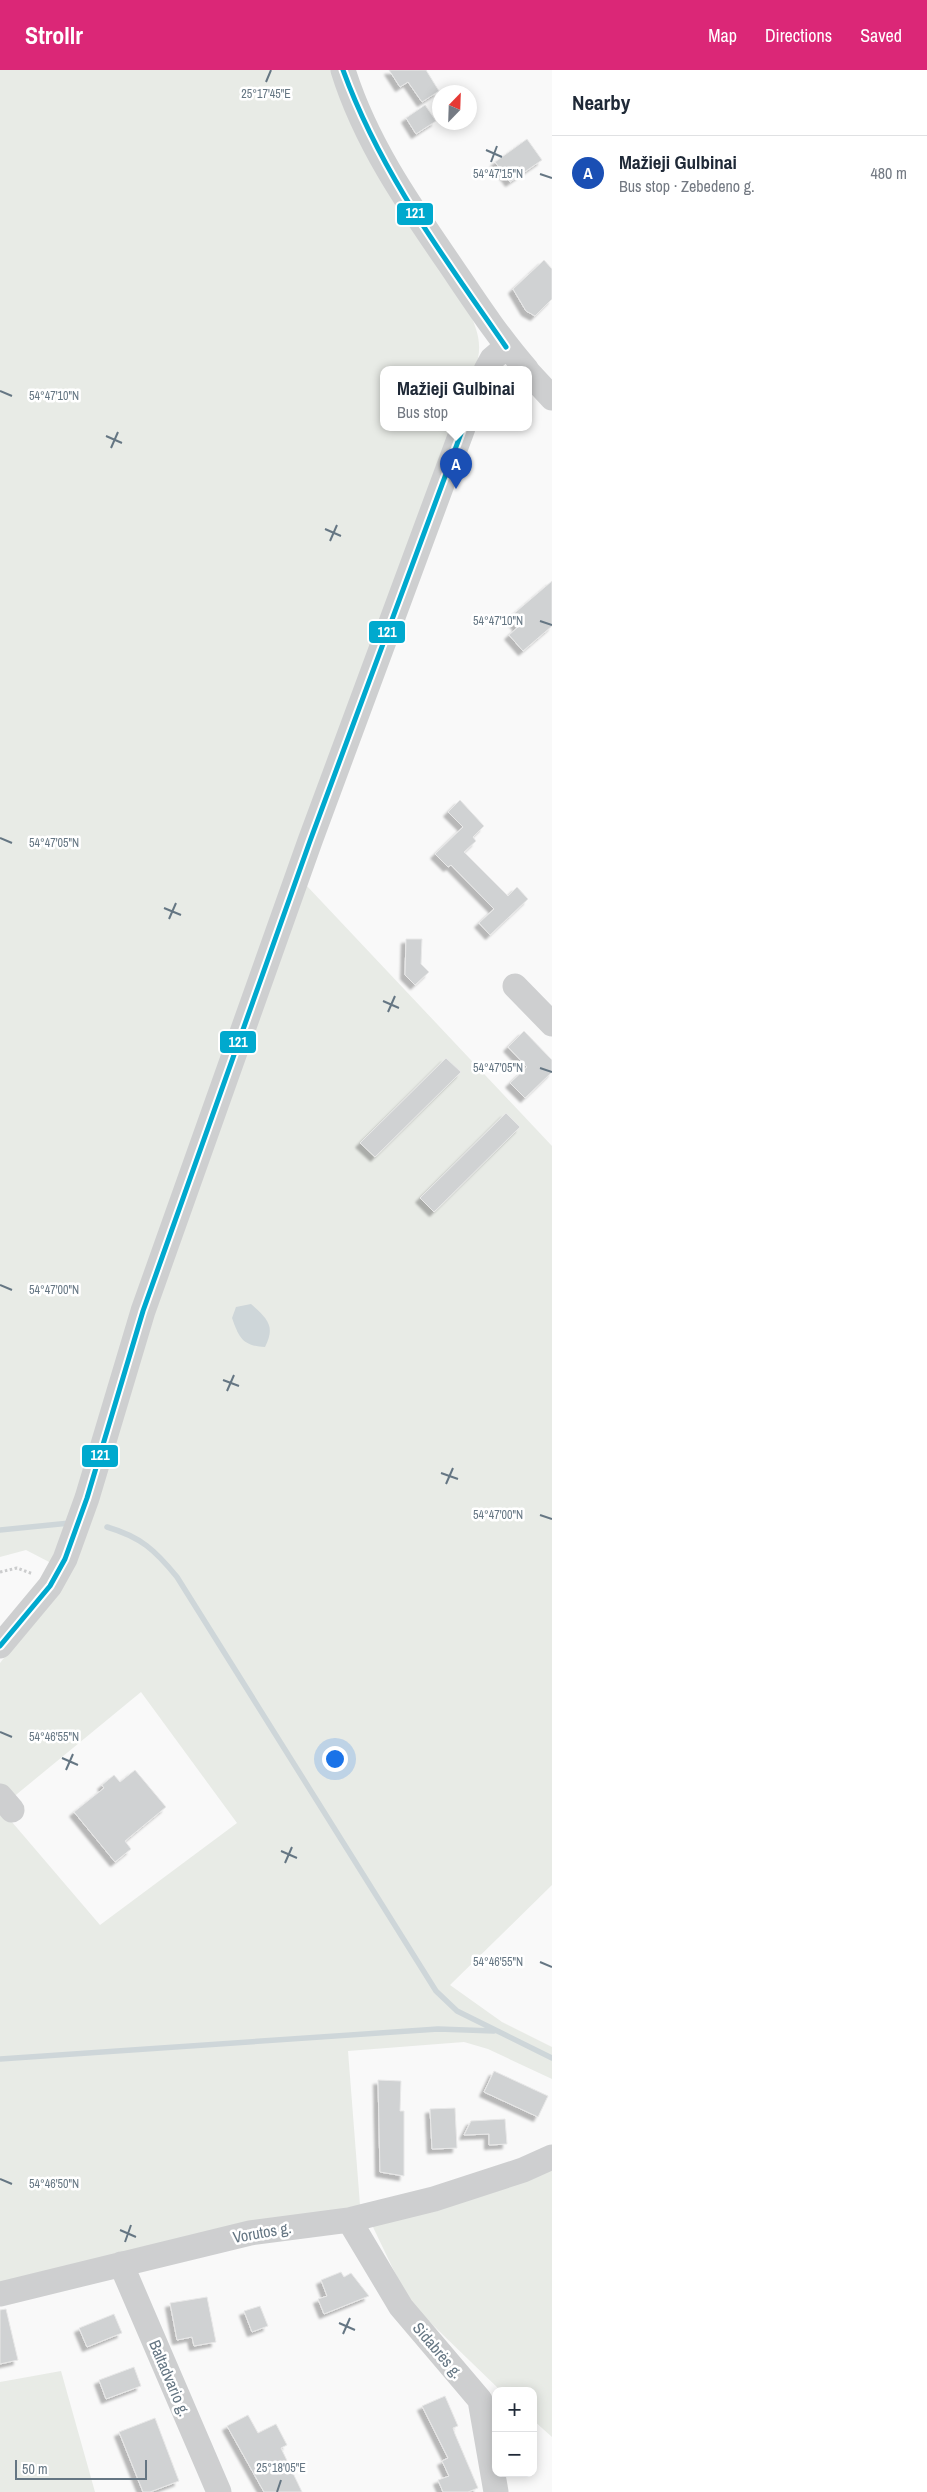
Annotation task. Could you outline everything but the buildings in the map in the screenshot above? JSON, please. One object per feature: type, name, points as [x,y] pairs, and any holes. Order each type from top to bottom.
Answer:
[{"type":"street","points":[[343,70],[369,137],[403,195],[506,347],[523,366]]},
{"type":"street","points":[[488,366],[492,358],[506,347]]},
{"type":"street","points":[[532,376],[552,398]]},
{"type":"street","points":[[0,1646],[50,1586],[65,1559],[88,1498],[147,1301],[310,841],[462,431]]},
{"type":"street","points":[[515,986],[552,1024]]},
{"type":"street","name":"Vorutos g.","points":[[0,2294],[250,2232],[349,2220],[434,2199],[523,2170],[552,2157]]},
{"type":"street","name":"Sidabrės g.","points":[[349,2220],[401,2307],[480,2400],[496,2492]]},
{"type":"street","name":"Baltadvario g.","points":[[121,2264],[219,2492]]},
{"type":"path","points":[[0,1572],[8,1569],[24,1570],[50,1586]]},
{"type":"shaded area","points":[[0,70],[335,70],[466,305],[478,336],[478,360],[476,366],[380,366],[380,431],[453,431],[53,1564],[26,1550],[0,1557]]},
{"type":"shaded area","points":[[306,885],[552,1146],[552,1885],[450,1985],[502,2022],[552,2047],[552,2079],[488,2049],[464,2042],[348,2051],[360,2205],[0,2284],[0,1808],[0,1663],[25,1631],[145,1333]],"holes":[[[141,1692],[237,1823],[100,1925],[0,1808]]]},
{"type":"shaded area","points":[[251,1304],[265,1318],[270,1328],[265,1347],[252,1345],[243,1340],[232,1318],[236,1307]]},
{"type":"shaded area","points":[[552,2166],[552,2437],[537,2424],[537,2387],[497,2387],[409,2302],[372,2225]]},
{"type":"shaded area","points":[[61,2371],[95,2492],[0,2492],[0,2382]]},
{"type":"waterway","points":[[0,1530],[70,1523]]},
{"type":"waterway","points":[[107,1527],[138,1540],[162,1559],[177,1577],[436,1991],[457,2011],[552,2058]]},
{"type":"waterway","points":[[0,2059],[438,2029],[494,2031]]},
{"type":"transit line","name":"121","points":[[343,70],[358,108],[395,180],[437,247],[506,347]]},
{"type":"transit line","name":"121","points":[[0,1646],[50,1586],[65,1559],[87,1498],[143,1311],[310,841],[462,431]]},
{"type":"place","name":"Mažieji Gulbinai","points":[[456,489]]}]
